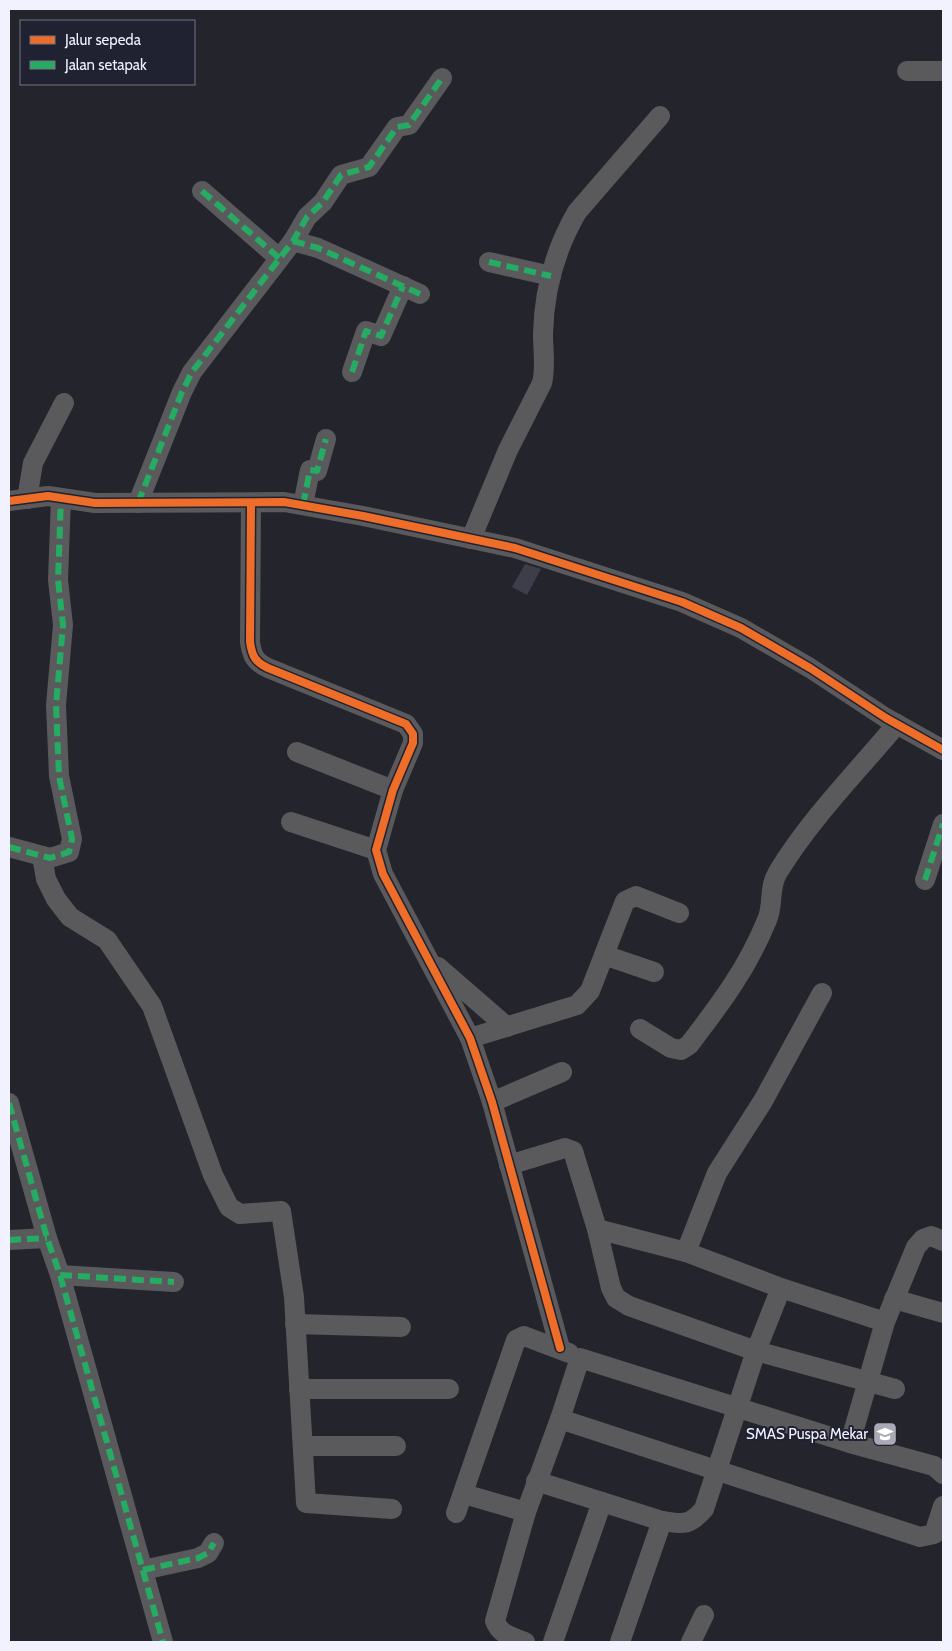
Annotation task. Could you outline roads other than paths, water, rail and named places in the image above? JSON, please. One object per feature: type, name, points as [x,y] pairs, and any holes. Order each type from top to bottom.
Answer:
[{"type":"street","points":[[907,70],[943,71]]},
{"type":"street","points":[[138,503],[182,392],[192,372],[293,241],[307,217],[323,202],[342,175],[369,167],[397,127],[409,125],[442,78]]},
{"type":"street","points":[[471,539],[508,450],[542,383],[545,372],[543,333],[551,276],[567,230],[577,212],[660,116]]},
{"type":"street","points":[[202,191],[280,258]]},
{"type":"street","points":[[293,241],[318,248],[412,290],[381,336],[366,331],[352,372]]},
{"type":"street","points":[[489,262],[551,276]]},
{"type":"street","points":[[64,403],[33,463],[18,500],[48,496],[95,502],[284,502],[516,548],[682,602],[742,628],[810,668],[897,724],[943,750]]},
{"type":"street","points":[[303,505],[310,470],[317,471],[326,439]]},
{"type":"street","points":[[9,847],[50,858],[70,852],[72,839],[59,776],[56,705],[63,625],[58,580],[61,498]]},
{"type":"street","points":[[251,502],[250,642],[254,658],[268,668],[406,724],[413,734],[412,743],[393,790],[376,850],[383,874],[470,1038],[492,1102],[560,1348]]},
{"type":"street","points":[[640,1029],[671,1048],[681,1050],[688,1045],[745,969],[769,918],[770,891],[776,875],[818,815],[897,724]]},
{"type":"street","points":[[297,752],[393,790]]},
{"type":"street","points":[[291,822],[376,850]]},
{"type":"street","points":[[924,880],[943,824]]},
{"type":"street","points":[[42,856],[46,879],[56,898],[70,917],[107,940],[152,1006],[213,1175],[229,1207],[240,1214],[281,1211],[295,1324],[306,1503],[392,1509]]},
{"type":"street","points":[[470,1038],[577,1005],[590,991],[625,901],[629,897],[636,896],[679,913]]},
{"type":"street","points":[[604,955],[654,972]]},
{"type":"street","points":[[429,959],[507,1027]]},
{"type":"street","points":[[686,1252],[717,1173],[763,1101],[822,993]]},
{"type":"street","points":[[492,1102],[562,1072]]},
{"type":"street","points":[[9,1103],[47,1238],[60,1274],[163,1642]]},
{"type":"street","points":[[509,1165],[569,1148],[573,1151],[597,1229],[611,1288],[616,1298],[629,1306],[756,1351],[894,1389]]},
{"type":"street","points":[[597,1229],[686,1252],[781,1288],[885,1322]]},
{"type":"street","points":[[850,1443],[885,1322],[916,1247],[923,1239],[931,1236],[943,1241]]},
{"type":"street","points":[[9,1240],[47,1238]]},
{"type":"street","points":[[60,1274],[174,1282]]},
{"type":"street","points":[[536,1480],[662,1521],[681,1524],[693,1521],[704,1509],[756,1351],[781,1288]]},
{"type":"street","points":[[894,1299],[943,1313]]},
{"type":"street","points":[[295,1324],[401,1327]]},
{"type":"street","points":[[456,1513],[516,1340],[524,1336],[560,1348],[580,1358],[850,1443],[934,1466],[943,1474]]},
{"type":"street","points":[[525,1642],[503,1634],[498,1629],[495,1621],[536,1480],[560,1420],[580,1358]]},
{"type":"street","points":[[299,1389],[449,1389]]},
{"type":"street","points":[[560,1420],[715,1472],[920,1536],[934,1534],[943,1506]]},
{"type":"street","points":[[303,1446],[396,1446]]},
{"type":"street","points":[[464,1494],[526,1512]]},
{"type":"street","points":[[553,1642],[602,1502]]},
{"type":"street","points":[[620,1642],[662,1521]]},
{"type":"street","points":[[143,1570],[198,1558],[208,1552],[214,1542]]},
{"type":"street","points":[[691,1642],[704,1615]]},
{"type":"place","name":"SMAS Puspa Mekar","points":[[885,1434]]}]
